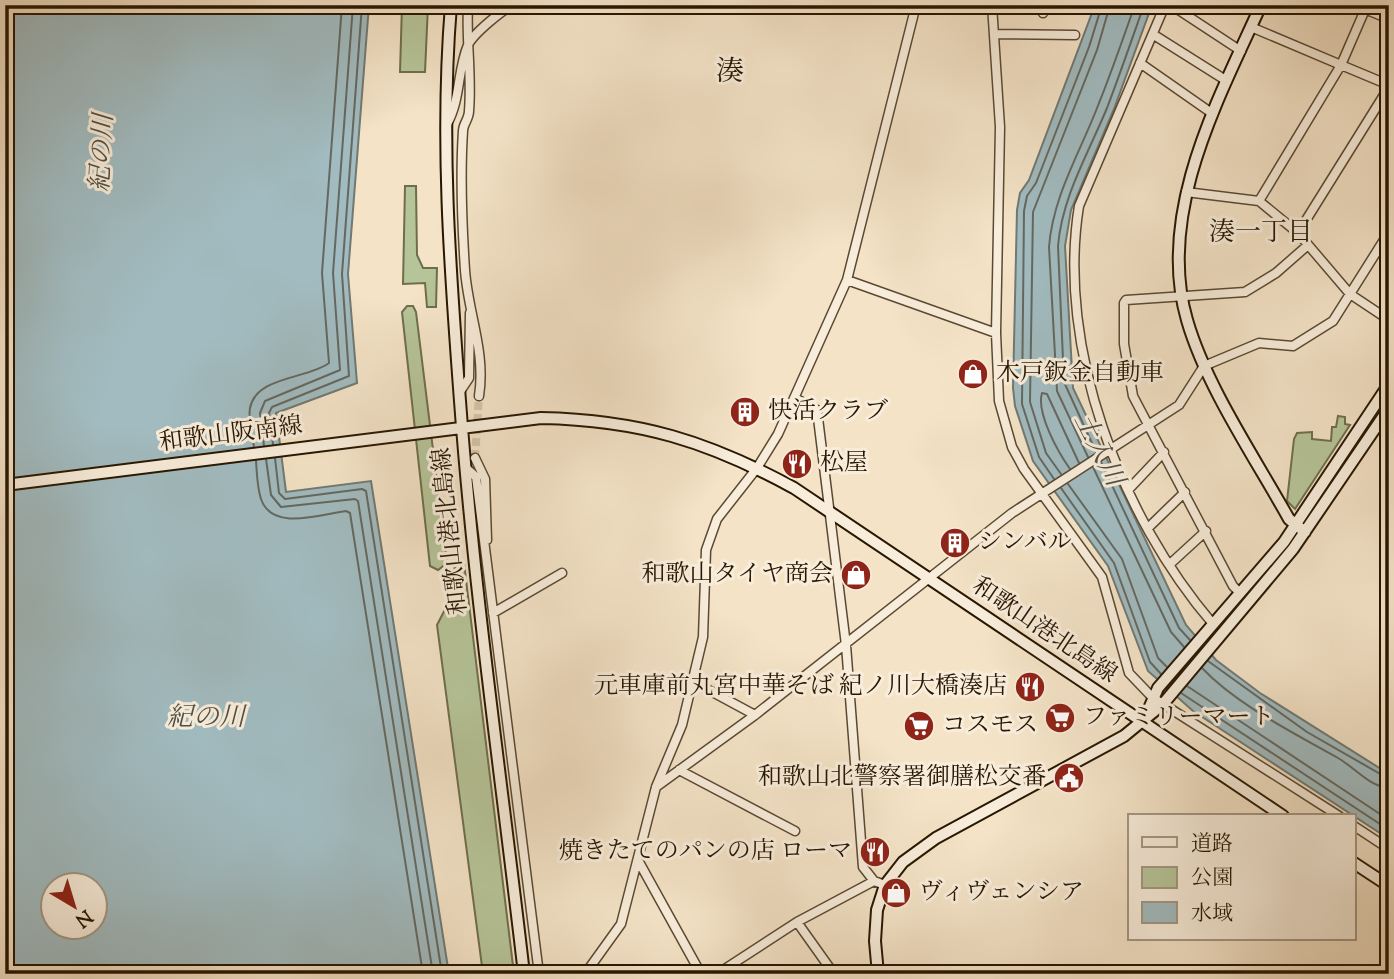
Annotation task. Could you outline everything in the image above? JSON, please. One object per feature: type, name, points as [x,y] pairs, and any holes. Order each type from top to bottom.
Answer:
[{"type":"main road","points":[[451,5],[446,60],[450,288],[462,427]]},
{"type":"main road","points":[[1261,5],[1189,173],[1181,232],[1182,294],[1187,320],[1204,366],[1300,529]]},
{"type":"main road","points":[[1143,722],[1155,692],[1240,593],[1300,529],[1389,384]]},
{"type":"main road","points":[[878,974],[876,920],[879,883],[917,849],[1024,793],[1143,722],[1214,643],[1389,408]]},
{"type":"main road","name":"和歌山港北島線","points":[[524,974],[488,691],[462,427],[541,418],[595,419],[702,444],[757,468],[830,512],[1143,722]]},
{"type":"main road","name":"和歌山阪南線","points":[[5,485],[462,427]]},
{"type":"main road","points":[[1143,722],[1280,814]]},
{"type":"main road","points":[[1356,864],[1389,886]]},
{"type":"street","points":[[447,124],[456,109],[468,43],[468,5]]},
{"type":"street","points":[[468,43],[513,5]]},
{"type":"street","points":[[584,974],[621,924],[656,787],[682,725],[703,637],[706,550],[717,519],[757,468],[795,398],[846,280],[916,5]]},
{"type":"street","points":[[992,5],[1000,127],[996,333],[999,401],[1004,424],[1024,469],[1044,490],[1102,577],[1129,673],[1336,814]]},
{"type":"street","points":[[1165,5],[1079,206],[1074,239],[1082,346],[1094,408],[1107,451],[1170,564],[1213,624]]},
{"type":"street","points":[[1171,5],[1241,51]]},
{"type":"street","points":[[1355,5],[1389,19]]},
{"type":"street","points":[[1259,201],[1341,65],[1366,8]]},
{"type":"street","points":[[1251,27],[1389,86],[1298,233]]},
{"type":"street","points":[[994,34],[1075,35]]},
{"type":"street","points":[[1153,35],[1227,81]]},
{"type":"street","points":[[459,393],[469,379],[471,310],[466,271],[463,182],[463,127],[469,115],[471,50],[468,43]]},
{"type":"street","points":[[1140,63],[1213,114]]},
{"type":"street","points":[[1186,192],[1259,201],[1298,233],[1350,294],[1389,320]]},
{"type":"street","points":[[656,787],[755,715],[1044,490],[1148,422],[1179,405],[1204,366],[1259,343],[1293,346],[1333,321],[1389,232]]},
{"type":"street","points":[[1240,593],[1133,396],[1128,375],[1124,303],[1126,300],[1182,294],[1245,292],[1276,273],[1308,245]]},
{"type":"street","points":[[846,280],[996,333]]},
{"type":"street","points":[[471,310],[476,324],[482,374],[480,396]]},
{"type":"street","points":[[717,974],[797,922],[879,883],[863,867],[846,645],[817,410],[795,398]]},
{"type":"street","points":[[1129,489],[1164,452]]},
{"type":"street","points":[[475,458],[485,479],[486,548]]},
{"type":"street","points":[[465,467],[476,477],[521,810],[539,974]]},
{"type":"street","points":[[1149,527],[1185,492]]},
{"type":"street","points":[[1170,564],[1206,531]]},
{"type":"street","points":[[494,613],[562,573]]},
{"type":"street","points":[[692,681],[755,715]]},
{"type":"street","points":[[679,770],[794,831]]},
{"type":"street","points":[[1356,827],[1389,849]]},
{"type":"street","points":[[639,862],[701,974]]},
{"type":"street","points":[[797,922],[834,974]]},
{"type":"green space","points":[[402,5],[428,5],[425,72],[400,72]]},
{"type":"green space","points":[[405,186],[416,186],[417,255],[423,268],[437,268],[436,307],[427,307],[425,283],[403,284]]},
{"type":"green space","points":[[407,306],[413,306],[416,312],[447,563],[438,570],[430,566],[402,312]]},
{"type":"green space","points":[[1338,416],[1345,417],[1345,424],[1350,425],[1295,509],[1287,501],[1294,439],[1297,433],[1312,432],[1312,439],[1331,441],[1332,427],[1336,427]]},
{"type":"green space","points":[[464,563],[514,974],[483,974],[437,625],[452,596],[455,564]]},
{"type":"water","name":"紀の川","points":[[5,5],[369,5],[348,274],[357,383],[276,413],[286,492],[371,481],[449,974],[5,974]]},
{"type":"water","name":"土入川","points":[[1095,5],[1152,5],[1114,109],[1071,210],[1065,246],[1073,388],[1186,625],[1216,660],[1260,693],[1389,774],[1389,839],[1356,817],[1356,814],[1351,814],[1193,711],[1148,671],[1108,566],[1033,461],[1015,406],[1013,388],[1017,210],[1020,193],[1029,180]]},
{"type":"tunnel","points":[[475,458],[479,396]]},
{"type":"place","name":"木戸鈑金自動車","points":[[973,374]]},
{"type":"place","name":"快活クラブ","points":[[745,412]]},
{"type":"place","name":"松屋","points":[[797,464]]},
{"type":"place","name":"シンバル","points":[[955,543]]},
{"type":"place","name":"和歌山タイヤ商会","points":[[856,575]]},
{"type":"place","name":"元車庫前丸宮中華そば 紀ノ川大橋湊店","points":[[1030,687]]},
{"type":"place","name":"ファミリーマート","points":[[1060,718]]},
{"type":"place","name":"コスモス","points":[[919,726]]},
{"type":"place","name":"和歌山北警察署御膳松交番","points":[[1069,778]]},
{"type":"place","name":"焼きたてのパンの店 ローマ","points":[[875,852]]},
{"type":"place","name":"ヴィヴェンシア","points":[[896,893]]},
{"type":"district","name":"湊","points":[[730,73]]},
{"type":"district","name":"湊一丁目","points":[[1261,233]]}]
